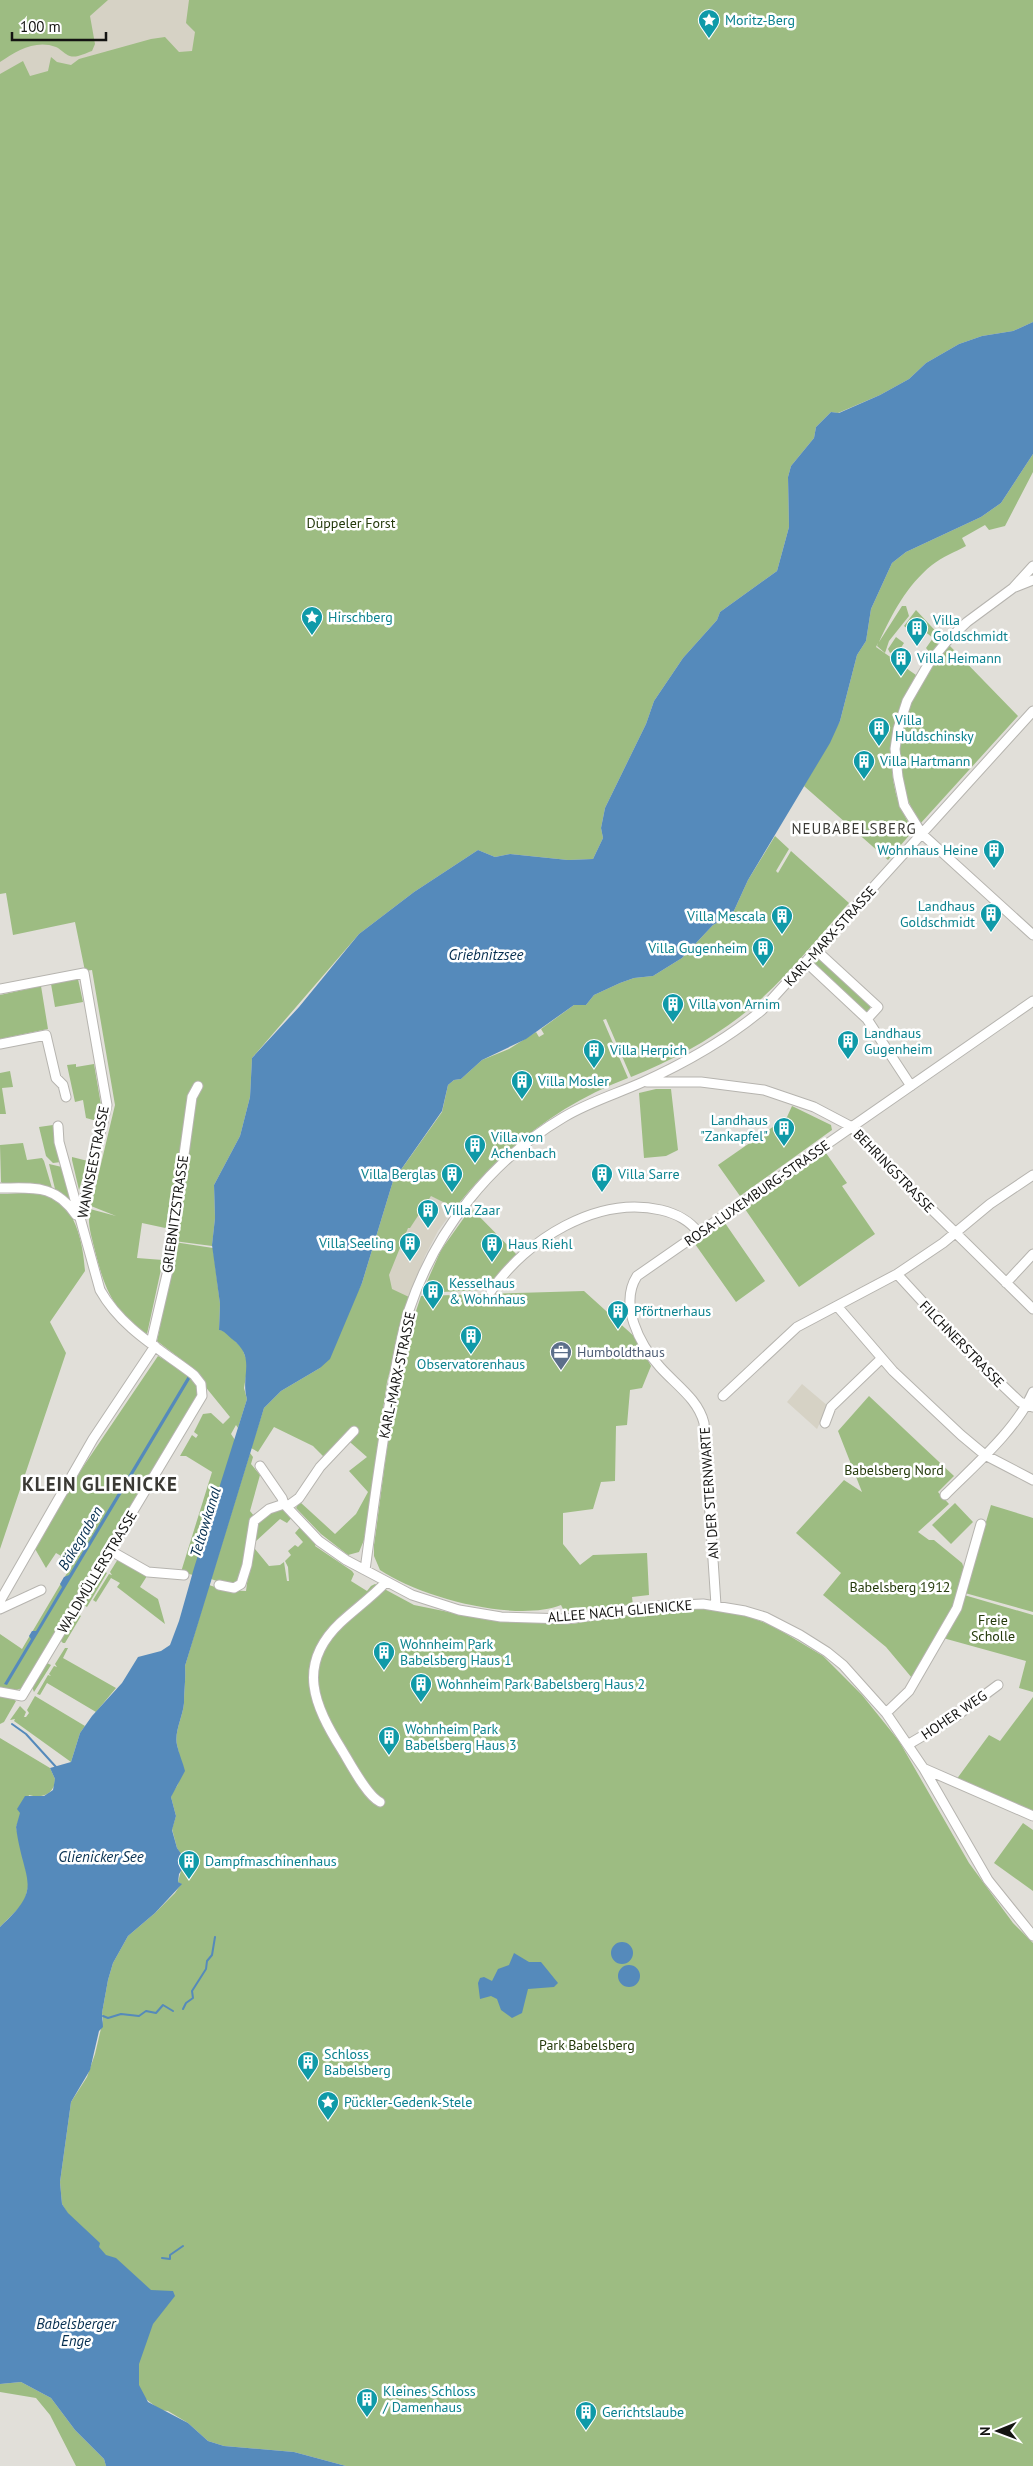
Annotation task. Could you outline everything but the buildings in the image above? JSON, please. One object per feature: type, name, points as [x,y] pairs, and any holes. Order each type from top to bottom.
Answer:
[{"type":"street","points":[[1033,566],[1013,588],[967,622],[947,641],[920,675],[907,701],[896,738],[897,770],[904,805],[922,834],[1033,935]]},
{"type":"street","points":[[1013,588],[1033,580]]},
{"type":"street","name":"KARL-MARX-STRASSE","points":[[364,1570],[388,1412],[401,1341],[415,1294],[440,1242],[456,1218],[481,1186],[510,1156],[535,1136],[588,1104],[642,1082],[701,1052],[744,1024],[770,1002],[1032,714]]},
{"type":"street","points":[[816,950],[878,1007],[867,1019]]},
{"type":"street","points":[[806,962],[867,1019],[911,1086]]},
{"type":"street","name":"WANNSEESTRASSE","points":[[0,989],[84,972],[107,1105],[79,1220],[93,1270],[106,1300],[127,1325],[194,1375],[200,1384],[202,1396]]},
{"type":"street","name":"ROSA-LUXEMBURG-STRASSE","points":[[643,1342],[630,1308],[631,1291],[637,1276],[1033,1001]]},
{"type":"street","points":[[0,1044],[46,1035],[56,1078],[63,1085],[66,1097]]},
{"type":"street","name":"BEHRINGSTRASSE","points":[[642,1082],[701,1082],[764,1090],[814,1108],[852,1127],[955,1233],[1033,1309]]},
{"type":"street","name":"GRIEBNITZSTRASSE","points":[[153,1345],[168,1270],[192,1097],[198,1086]]},
{"type":"street","points":[[58,1126],[59,1142],[79,1220]]},
{"type":"street","points":[[723,1396],[797,1327],[897,1274],[955,1233],[990,1204],[1033,1175]]},
{"type":"street","points":[[0,1188],[39,1188],[49,1191],[65,1200],[79,1220]]},
{"type":"street","points":[[491,1292],[520,1258],[547,1237],[597,1213],[621,1208],[656,1209],[690,1222],[699,1232]]},
{"type":"street","points":[[1006,1283],[1033,1254]]},
{"type":"street","name":"FILCHNERSTRASSE","points":[[897,1274],[979,1363],[1020,1402],[1030,1406]]},
{"type":"street","points":[[836,1306],[881,1359],[914,1392],[985,1455],[1033,1480]]},
{"type":"street","name":"AN DER STERNWARTE","points":[[643,1342],[658,1365],[698,1406],[704,1423],[716,1605]]},
{"type":"street","points":[[0,1601],[93,1439],[153,1345]]},
{"type":"street","points":[[825,1423],[832,1407],[881,1359]]},
{"type":"street","points":[[945,1495],[1030,1406],[1033,1392]]},
{"type":"street","name":"WALDMÜLLERSTRASSE","points":[[0,1692],[22,1696],[111,1551],[202,1396]]},
{"type":"street","points":[[219,1585],[234,1588],[241,1584],[247,1564],[254,1521],[269,1508],[286,1505],[299,1498],[320,1467],[354,1431]]},
{"type":"street","name":"ALLEE NACH GLIENICKE","points":[[260,1466],[286,1505],[319,1541],[364,1570],[429,1601],[459,1610],[501,1617],[567,1619],[655,1606],[716,1605],[765,1617],[812,1642],[843,1666],[886,1713],[909,1744],[988,1880],[1033,1936]]},
{"type":"street","points":[[886,1713],[909,1691],[957,1608],[981,1524]]},
{"type":"street","points":[[111,1551],[148,1572],[184,1575]]},
{"type":"street","points":[[380,1802],[370,1792],[318,1708],[313,1677],[313,1663],[317,1652],[340,1623],[386,1582]]},
{"type":"street","points":[[0,1609],[41,1590]]},
{"type":"street","name":"HOHER WEG","points":[[909,1744],[955,1717],[998,1685]]},
{"type":"street","points":[[924,1769],[1033,1816]]},
{"type":"shaded area","points":[[0,0],[200,0],[204,58],[0,103]]},
{"type":"shaded area","points":[[422,1191],[455,1208],[438,1231],[425,1256],[404,1310],[375,1298]]},
{"type":"shaded area","points":[[802,1384],[828,1406],[817,1429],[787,1402]]},
{"type":"green space","points":[[0,0],[108,0],[90,16],[95,44],[92,51],[79,56],[69,56],[56,47],[41,44],[19,50],[0,62]]},
{"type":"green space","name":"Düppeler Forst","points":[[189,0],[1033,0],[1033,322],[1013,331],[982,336],[959,344],[926,363],[909,379],[880,395],[838,413],[831,412],[816,427],[814,438],[791,466],[788,477],[789,527],[777,571],[720,612],[717,620],[683,658],[654,701],[646,724],[605,808],[601,828],[603,838],[593,859],[568,860],[510,854],[495,857],[478,850],[414,892],[359,934],[252,1058],[250,1097],[240,1136],[214,1185],[215,1218],[212,1246],[174,1241],[195,1097],[203,1084],[192,1086],[172,1205],[170,1229],[142,1223],[137,1258],[163,1260],[147,1334],[125,1316],[111,1297],[102,1274],[90,1228],[90,1209],[116,1216],[91,1206],[115,1105],[92,970],[85,971],[75,922],[13,935],[6,893],[0,894],[0,74],[23,61],[30,76],[48,71],[51,57],[57,62],[71,65],[79,59],[151,39],[165,37],[179,52],[192,51],[195,32],[186,23]]},
{"type":"green space","points":[[1033,454],[1033,472],[1005,526],[989,530],[985,525],[962,538],[966,546],[932,565],[923,573],[901,600],[879,642],[902,606],[906,606],[909,616],[889,641],[885,653],[877,646],[878,643],[876,647],[916,675],[908,690],[897,722],[892,754],[894,787],[899,804],[912,832],[888,860],[804,786],[840,721],[857,655],[866,641],[871,609],[892,563],[906,552],[981,517],[1001,503]]},
{"type":"green space","points":[[916,610],[943,639],[931,654],[926,648],[933,638],[918,626],[913,633],[904,626]]},
{"type":"green space","points":[[896,637],[904,643],[897,654],[890,653],[888,649]]},
{"type":"green space","points":[[949,645],[1018,716],[920,824],[908,800],[902,776],[900,753],[903,730],[909,708],[920,686],[933,665]]},
{"type":"green space","points":[[775,836],[789,849],[776,871],[778,873],[791,851],[849,903],[784,976],[747,1011],[716,1034],[666,1062],[631,1077],[606,1019],[603,1020],[628,1078],[578,1101],[533,1131],[492,1167],[455,1208],[431,1196],[410,1228],[408,1228],[389,1275],[392,1289],[409,1297],[387,1382],[364,1540],[359,1552],[348,1555],[321,1534],[296,1508],[300,1502],[335,1534],[356,1514],[368,1492],[349,1471],[367,1457],[343,1436],[324,1457],[313,1446],[274,1427],[258,1452],[251,1448],[264,1408],[281,1391],[320,1368],[362,1283],[393,1181],[442,1112],[448,1085],[454,1080],[461,1079],[482,1060],[509,1049],[536,1032],[539,1037],[544,1034],[541,1029],[574,1005],[586,1005],[594,995],[620,983],[634,978],[653,976],[682,958],[713,925],[732,915],[748,880]]},
{"type":"green space","points":[[820,957],[871,1004],[869,1011],[865,1012],[812,965]]},
{"type":"green space","points":[[78,979],[83,1002],[55,1007],[51,984]]},
{"type":"green space","points":[[41,986],[48,1029],[0,1039],[0,995]]},
{"type":"green space","points":[[76,1064],[76,1067],[94,1064],[101,1105],[97,1121],[86,1118],[83,1100],[75,1102],[67,1065]]},
{"type":"green space","points":[[10,1071],[13,1087],[2,1088],[6,1114],[0,1114],[0,1073]]},
{"type":"green space","points":[[656,1089],[671,1089],[678,1150],[666,1156],[644,1158],[639,1093]]},
{"type":"green space","points":[[792,1106],[831,1125],[832,1130],[740,1196],[718,1165],[787,1117]]},
{"type":"green space","points":[[53,1125],[61,1162],[53,1163],[46,1156],[39,1127]]},
{"type":"green space","points":[[23,1143],[27,1160],[42,1158],[44,1161],[52,1188],[41,1185],[3,1184],[1,1182],[0,1145]]},
{"type":"green space","points":[[826,1153],[847,1183],[842,1186],[875,1234],[799,1287],[745,1209]]},
{"type":"green space","points":[[72,1157],[88,1161],[79,1190],[72,1160]]},
{"type":"green space","points":[[49,1164],[62,1167],[73,1206],[66,1197],[55,1189]]},
{"type":"green space","points":[[38,1193],[54,1198],[63,1205],[70,1214],[80,1236],[85,1271],[50,1322],[66,1353],[0,1549],[0,1194]]},
{"type":"green space","points":[[471,1208],[518,1256],[482,1290],[422,1293],[441,1250]]},
{"type":"green space","points":[[725,1223],[765,1281],[736,1302],[695,1244]]},
{"type":"green space","points":[[174,1242],[213,1248],[220,1304],[219,1330],[225,1331],[242,1348],[248,1364],[244,1388],[247,1399],[238,1428],[236,1425],[231,1434],[235,1440],[193,1575],[181,1572],[212,1472],[186,1456],[180,1456],[192,1435],[196,1438],[198,1435],[194,1432],[203,1414],[211,1413],[223,1424],[230,1417],[186,1363],[157,1341],[170,1278]]},
{"type":"green space","points":[[584,1291],[636,1338],[651,1366],[642,1388],[630,1390],[627,1425],[616,1426],[615,1481],[601,1482],[593,1509],[563,1513],[563,1544],[580,1565],[593,1555],[647,1553],[649,1595],[632,1597],[633,1605],[608,1609],[564,1611],[561,1605],[542,1610],[494,1609],[443,1598],[397,1580],[380,1570],[374,1556],[374,1545],[387,1451],[397,1388],[411,1326],[421,1296]]},
{"type":"green space","points":[[158,1356],[188,1375],[200,1393],[22,1688],[14,1691],[0,1688],[0,1634],[22,1649],[73,1563],[56,1553],[46,1568],[34,1547],[62,1498]]},
{"type":"green space","name":"Babelsberg 1912","points":[[869,1396],[954,1476],[938,1492],[949,1504],[918,1532],[929,1540],[934,1540],[962,1563],[964,1573],[961,1587],[946,1621],[912,1678],[886,1647],[823,1595],[841,1573],[796,1533],[844,1480],[862,1492],[838,1431]]},
{"type":"green space","points":[[250,1453],[253,1457],[251,1464],[260,1475],[250,1511],[254,1516],[238,1582],[229,1585],[211,1579]]},
{"type":"green space","points":[[955,1503],[973,1522],[951,1544],[932,1525]]},
{"type":"green space","points":[[991,1505],[1033,1518],[1033,1612],[965,1593]]},
{"type":"green space","name":"Park Babelsberg","points":[[280,1506],[293,1516],[287,1523],[280,1519],[255,1542],[255,1549],[269,1566],[280,1565],[284,1562],[287,1581],[289,1581],[288,1567],[285,1561],[291,1555],[288,1551],[295,1545],[298,1547],[303,1542],[295,1533],[301,1526],[317,1541],[315,1546],[352,1571],[354,1574],[351,1581],[367,1591],[375,1584],[414,1605],[488,1620],[572,1624],[649,1612],[709,1608],[750,1617],[773,1626],[823,1656],[862,1695],[899,1741],[969,1863],[1013,1923],[1033,1943],[1033,2466],[346,2466],[294,2452],[224,2446],[208,2441],[188,2423],[168,2411],[160,2410],[142,2396],[93,2256],[62,2204],[60,2182],[71,2102],[87,2077],[95,2054],[103,2020],[102,2013],[108,1980],[113,1963],[128,1936],[155,1913],[175,1893],[181,1884],[178,1882],[184,1859],[177,1848],[172,1829],[176,1816],[171,1797],[178,1784],[180,1775],[180,1759],[176,1740],[184,1703],[185,1666],[209,1585],[224,1590],[246,1591],[255,1524]]},
{"type":"green space","points":[[118,1559],[147,1576],[140,1587],[158,1599],[165,1624],[117,1587],[120,1583],[111,1578],[96,1602],[93,1600],[109,1574],[112,1575],[110,1572]]},
{"type":"green space","points":[[102,1570],[107,1573],[87,1607],[82,1604]]},
{"type":"green space","name":"Freie Scholle","points":[[964,1595],[1033,1615],[1033,1692],[1019,1688],[1026,1661],[943,1638]]},
{"type":"green space","points":[[76,1613],[81,1616],[65,1643],[63,1643],[60,1640]]},
{"type":"green space","points":[[65,1648],[68,1648],[63,1658],[116,1688],[96,1712],[47,1683],[40,1695],[37,1694],[48,1675],[51,1676],[49,1674],[54,1666],[57,1667],[55,1664]]},
{"type":"green space","points":[[47,1663],[51,1665],[34,1692],[32,1687]]},
{"type":"green space","points":[[0,1696],[10,1697],[16,1701],[4,1722],[0,1724]]},
{"type":"green space","points":[[35,1696],[85,1726],[80,1733],[71,1762],[14,1721],[15,1719],[10,1720],[20,1706],[26,1712],[24,1717],[26,1717],[29,1713],[27,1710]]},
{"type":"green space","points":[[1033,1697],[1033,1814],[956,1780],[989,1735],[1000,1741]]},
{"type":"green space","points":[[0,1738],[50,1768],[55,1779],[53,1788],[47,1794],[43,1796],[29,1795],[16,1827],[29,1883],[24,1903],[0,1927]]},
{"type":"green space","points":[[1023,1823],[1033,1830],[1033,1891],[994,1863]]},
{"type":"green space","points":[[21,2382],[51,2398],[75,2430],[104,2459],[106,2466],[76,2466],[50,2415],[36,2398],[0,2392],[0,2384]]},
{"type":"water","name":"Griebnitzsee","points":[[1033,322],[1033,454],[1001,503],[981,517],[906,552],[892,563],[871,609],[866,641],[857,655],[840,721],[830,743],[748,880],[732,915],[713,925],[682,958],[653,976],[634,978],[620,983],[594,995],[586,1005],[574,1005],[526,1039],[482,1060],[461,1079],[454,1080],[448,1085],[442,1111],[393,1181],[362,1283],[330,1359],[320,1368],[281,1391],[264,1408],[185,1666],[184,1703],[176,1740],[185,1771],[171,1797],[176,1816],[172,1830],[177,1848],[187,1862],[179,1874],[178,1882],[182,1884],[155,1913],[128,1936],[113,1963],[102,2013],[103,2027],[99,2031],[90,2070],[71,2102],[60,2182],[62,2204],[68,2213],[100,2243],[99,2247],[106,2255],[116,2258],[151,2290],[173,2291],[175,2296],[153,2324],[139,2364],[139,2385],[148,2402],[188,2423],[208,2441],[224,2446],[294,2452],[346,2466],[106,2466],[104,2459],[75,2430],[51,2398],[21,2382],[0,2384],[0,1927],[22,1903],[28,1884],[16,1827],[20,1813],[17,1809],[25,1796],[44,1796],[53,1790],[55,1779],[50,1768],[71,1762],[80,1733],[92,1716],[122,1683],[138,1657],[161,1651],[170,1645],[247,1399],[245,1390],[246,1360],[244,1353],[240,1346],[219,1330],[220,1304],[212,1245],[215,1218],[214,1185],[240,1136],[250,1097],[252,1058],[299,1007],[359,934],[414,892],[478,850],[495,857],[510,854],[568,860],[593,859],[603,838],[601,828],[605,808],[646,724],[654,701],[683,658],[717,620],[720,612],[777,571],[789,527],[788,477],[791,466],[814,438],[816,427],[831,412],[839,413],[880,395],[909,379],[926,363],[959,344],[982,336],[1013,331]]},
{"type":"water","name":"Bäkegraben","points":[[188,1376],[190,1379],[7,1685],[4,1684],[31,1639],[29,1636],[32,1631],[36,1631],[62,1587],[60,1584],[64,1577],[69,1575]]},
{"type":"water","points":[[622,1942],[630,1945],[633,1953],[630,1961],[622,1964],[614,1961],[611,1953],[614,1945]]},
{"type":"water","points":[[514,1953],[529,1962],[541,1962],[558,1983],[554,1987],[528,1989],[522,2013],[512,2018],[501,2010],[497,1999],[491,1996],[480,1999],[478,1983],[480,1978],[484,1977],[492,1981],[498,1969],[509,1965]]},
{"type":"water","points":[[625,1965],[633,1965],[640,1972],[640,1980],[633,1987],[625,1987],[618,1980],[618,1972]]},
{"type":"waterway","name":"Bäkegraben","points":[[12,1724],[26,1734],[56,1767]]},
{"type":"waterway","points":[[183,2009],[186,2003],[193,1998],[192,1991],[206,1969],[207,1961],[212,1955],[215,1937]]},
{"type":"waterway","points":[[103,2016],[108,2018],[121,2014],[139,2016],[146,2011],[156,2013],[163,2005],[173,2011]]},
{"type":"waterway","points":[[162,2258],[170,2259],[170,2255],[183,2246]]},
{"type":"place","name":"Moritz-Berg","points":[[709,39]]},
{"type":"place","name":"Hirschberg","points":[[312,636]]},
{"type":"place","name":"Villa Goldschmidt","points":[[917,647]]},
{"type":"place","name":"Villa Heimann","points":[[901,677]]},
{"type":"place","name":"Villa Huldschinsky","points":[[879,747]]},
{"type":"place","name":"Villa Hartmann","points":[[864,780]]},
{"type":"place","name":"Wohnhaus Heine","points":[[994,869]]},
{"type":"place","name":"Landhaus Goldschmidt","points":[[991,933]]},
{"type":"place","name":"Villa Mescala","points":[[782,935]]},
{"type":"place","name":"Villa Gugenheim","points":[[763,967]]},
{"type":"place","name":"Villa von Arnim","points":[[673,1023]]},
{"type":"place","name":"Landhaus Gugenheim","points":[[848,1060]]},
{"type":"place","name":"Villa Herpich","points":[[594,1069]]},
{"type":"place","name":"Villa Mosler","points":[[522,1100]]},
{"type":"place","name":"Landhaus \"Zankapfel\"","points":[[784,1147]]},
{"type":"place","name":"Villa von Achenbach","points":[[475,1164]]},
{"type":"place","name":"Villa Berglas","points":[[452,1193]]},
{"type":"place","name":"Villa Sarre","points":[[602,1193]]},
{"type":"place","name":"Villa Zaar","points":[[428,1229]]},
{"type":"place","name":"Villa Seeling","points":[[410,1262]]},
{"type":"place","name":"Haus Riehl","points":[[492,1263]]},
{"type":"place","name":"Kesselhaus & Wohnhaus","points":[[433,1310]]},
{"type":"place","name":"Pförtnerhaus","points":[[618,1330]]},
{"type":"place","name":"Observatorenhaus","points":[[471,1355]]},
{"type":"place","name":"Humboldthaus","points":[[561,1371]]},
{"type":"place","name":"Wohnheim Park Babelsberg Haus 1","points":[[384,1671]]},
{"type":"place","name":"Wohnheim Park Babelsberg Haus 2","points":[[421,1703]]},
{"type":"place","name":"Wohnheim Park Babelsberg Haus 3","points":[[389,1756]]},
{"type":"place","name":"Dampfmaschinenhaus","points":[[189,1880]]},
{"type":"place","name":"Schloss Babelsberg","points":[[308,2081]]},
{"type":"place","name":"Pückler-Gedenk-Stele","points":[[328,2121]]},
{"type":"place","name":"Kleines Schloss / Damenhaus","points":[[367,2418]]},
{"type":"place","name":"Gerichtslaube","points":[[586,2431]]},
{"type":"district","name":"NEUBABELSBERG","points":[[854,828]]},
{"type":"district","name":"KLEIN GLIENICKE","points":[[100,1484]]},
{"type":"park label","name":"Babelsberg Nord","points":[[894,1470]]},
{"type":"water label","name":"Teltowkanal","points":[[205,1522]]},
{"type":"water label","name":"Glienicker See","points":[[101,1856]]},
{"type":"water label","name":"Babelsberger Enge","points":[[76,2332]]}]
